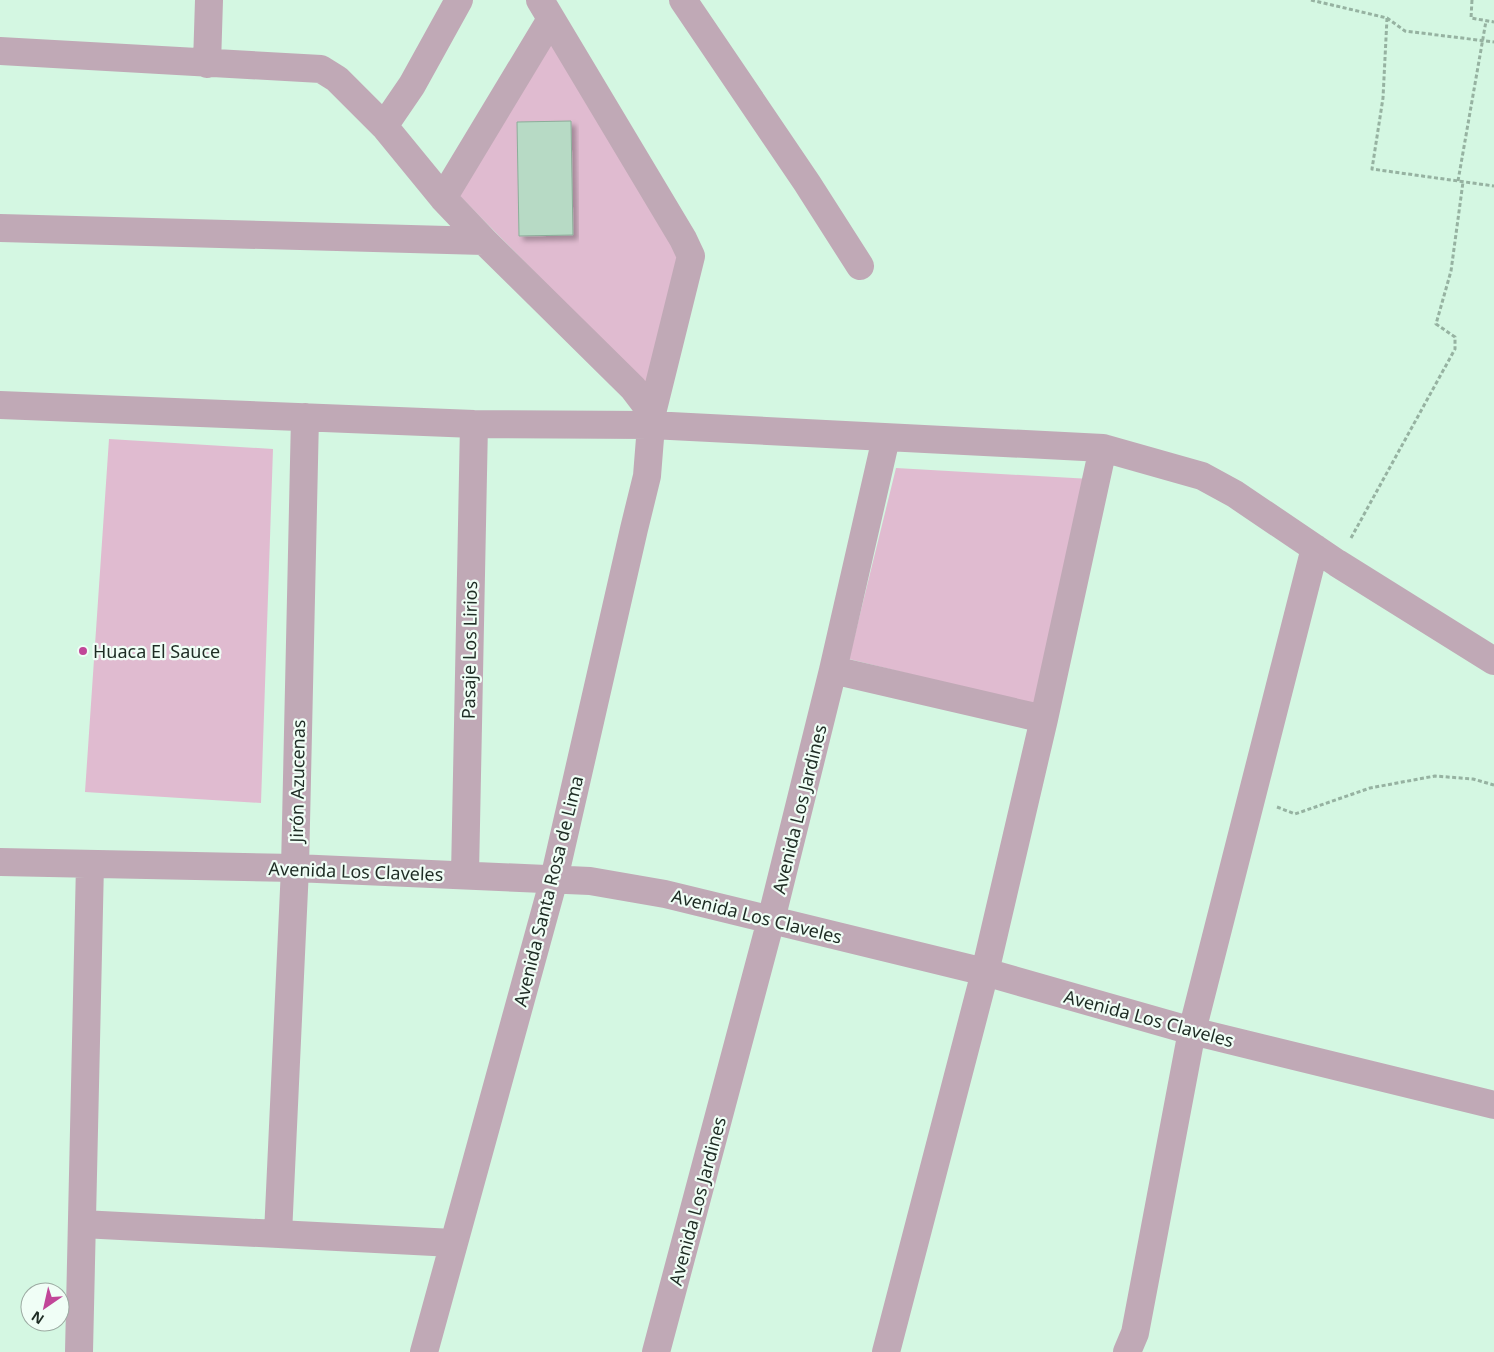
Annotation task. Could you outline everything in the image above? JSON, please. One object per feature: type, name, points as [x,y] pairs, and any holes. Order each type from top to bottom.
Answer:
[{"type":"street","points":[[207,64],[209,0]]},
{"type":"street","points":[[384,126],[412,85],[459,0]]},
{"type":"street","points":[[682,0],[807,183],[860,266]]},
{"type":"street","points":[[443,198],[546,10]]},
{"type":"street","name":"Avenida Santa Rosa de Lima","points":[[424,1352],[554,879],[647,476],[651,419],[691,256],[684,239],[546,10]]},
{"type":"street","points":[[0,51],[321,70],[337,79],[384,126],[443,198],[484,242],[633,388],[651,419]]},
{"type":"street","points":[[0,228],[484,242]]},
{"type":"street","points":[[0,405],[474,424],[651,419],[886,438],[1103,448],[1202,476],[1235,494],[1326,556],[1494,661]]},
{"type":"street","name":"Jirón Azucenas","points":[[278,1234],[295,868],[306,417]]},
{"type":"street","name":"Pasaje Los Lirios","points":[[464,875],[474,424]]},
{"type":"street","name":"Avenida Los Jardines","points":[[656,1352],[772,920],[833,670],[886,438]]},
{"type":"street","points":[[886,1352],[985,972],[1044,719],[1103,448]]},
{"type":"street","points":[[1127,1352],[1135,1332],[1192,1031],[1252,798],[1326,556]]},
{"type":"street","points":[[833,670],[1044,719]]},
{"type":"street","name":"Avenida Los Claveles","points":[[0,862],[295,868],[590,881],[665,894],[985,972],[1192,1031],[1494,1105]]},
{"type":"street","points":[[79,1352],[90,864]]},
{"type":"street","points":[[82,1224],[453,1243]]},
{"type":"path","points":[[1310,0],[1387,18],[1406,32],[1494,42]]},
{"type":"path","points":[[1472,0],[1471,18],[1494,22]]},
{"type":"path","points":[[1387,18],[1383,98],[1372,169],[1494,186]]},
{"type":"path","points":[[1458,181],[1486,21]]},
{"type":"path","points":[[1326,556],[1455,349],[1455,337],[1436,324],[1451,271],[1463,182]]},
{"type":"path","points":[[1252,798],[1295,814],[1370,788],[1435,776],[1473,779],[1494,785]]},
{"type":"shaded area","points":[[552,35],[681,257],[652,380],[643,382],[454,190]]},
{"type":"shaded area","points":[[109,439],[273,449],[261,803],[85,792]]},
{"type":"shaded area","points":[[896,468],[1091,479],[1035,705],[849,659]]},
{"type":"building","points":[[571,121],[573,235],[519,236],[517,122]]},
{"type":"place","name":"Huaca El Sauce","points":[[83,651]]}]
